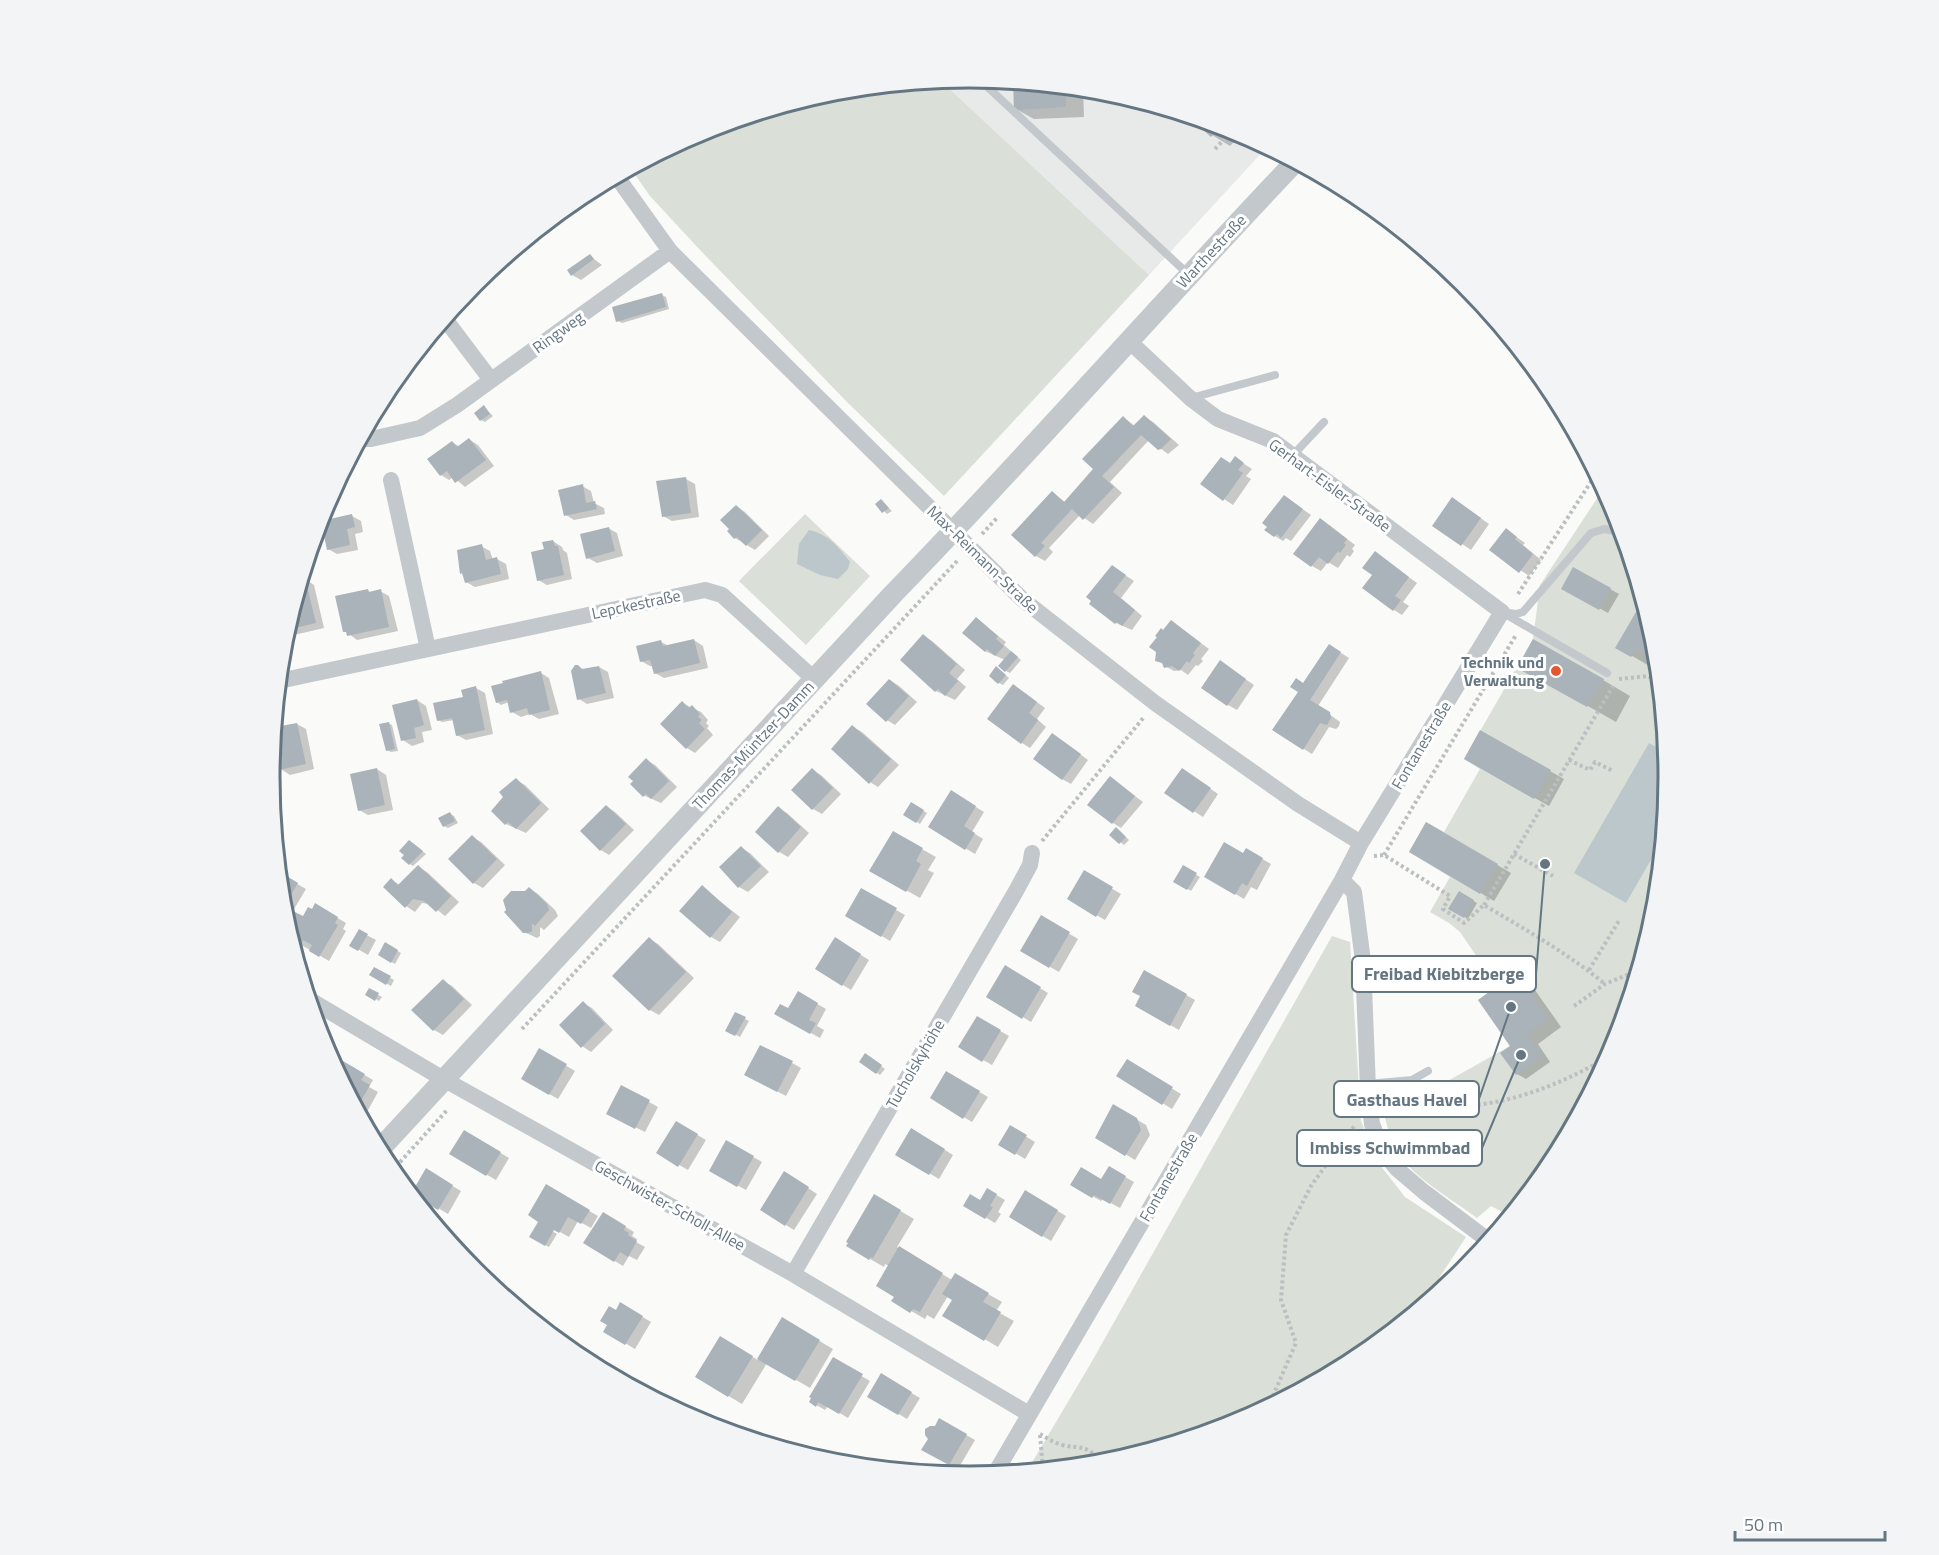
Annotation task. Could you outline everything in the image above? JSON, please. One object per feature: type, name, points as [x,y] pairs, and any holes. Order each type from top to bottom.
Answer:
[{"type":"street","name":"Warthestraße","points":[[1129,341],[1289,168]]},
{"type":"street","points":[[621,183],[670,251]]},
{"type":"street","name":"Ringweg","points":[[370,439],[420,428],[457,405],[670,251]]},
{"type":"street","name":"Max-Reimann-Straße","points":[[670,251],[1022,599],[1155,704],[1298,804],[1361,843]]},
{"type":"street","points":[[449,325],[491,380]]},
{"type":"street","name":"Thomas-Müntzer-Damm","points":[[386,1143],[1129,341]]},
{"type":"street","name":"Gerhart-Eisler-Straße","points":[[1129,341],[1190,398],[1218,418],[1273,441],[1502,612]]},
{"type":"street","points":[[391,480],[428,649]]},
{"type":"street","name":"Lepckestraße","points":[[288,679],[705,590],[722,595],[814,679]]},
{"type":"street","name":"Fontanestraße","points":[[1000,1465],[1342,880],[1361,843],[1502,612]]},
{"type":"street","name":"Tucholskyhöhe","points":[[793,1274],[1016,891],[1030,865],[1032,853]]},
{"type":"street","points":[[1342,880],[1354,892],[1363,961],[1368,1084],[1377,1108],[1372,1124],[1383,1152],[1397,1169],[1483,1237]]},
{"type":"street","name":"Geschwister-Scholl-Allee","points":[[320,1006],[464,1091],[793,1274],[1029,1414]]},
{"type":"lane","points":[[990,89],[1189,274]]},
{"type":"lane","points":[[1190,398],[1275,375]]},
{"type":"lane","points":[[1293,455],[1324,422]]},
{"type":"lane","points":[[1502,612],[1516,614],[1523,612],[1591,533],[1604,529],[1612,530]]},
{"type":"lane","points":[[1502,612],[1607,673]]},
{"type":"lane","points":[[1368,1084],[1412,1080],[1428,1071]]},
{"type":"path","points":[[1215,149],[1225,138]]},
{"type":"path","points":[[1502,612],[1511,606],[1591,482]]},
{"type":"path","points":[[521,1030],[1001,513]]},
{"type":"path","points":[[1523,624],[1384,855],[1450,896],[1443,909],[1464,923],[1484,905],[1617,679],[1648,676],[1651,678]]},
{"type":"path","points":[[1032,853],[1155,704]]},
{"type":"path","points":[[1569,760],[1590,770],[1595,762],[1613,771]]},
{"type":"path","points":[[1514,854],[1553,876]]},
{"type":"path","points":[[1484,905],[1552,945],[1605,984]]},
{"type":"path","points":[[1589,970],[1620,919]]},
{"type":"path","points":[[1574,1006],[1605,984],[1630,974]]},
{"type":"path","points":[[1272,1396],[1296,1343],[1281,1300],[1286,1235],[1311,1186],[1377,1108],[1489,1103],[1540,1090],[1595,1064]]},
{"type":"path","points":[[399,1163],[464,1091]]},
{"type":"path","points":[[1042,1463],[1040,1434],[1059,1445],[1084,1447],[1093,1455]]},
{"type":"shaded area","points":[[949,89],[1015,90],[1059,94],[1104,102],[1191,125],[1261,154],[1149,275]]},
{"type":"shaded area","points":[[949,89],[1149,275],[944,496],[847,402],[650,196],[636,175],[706,141],[748,125],[835,102],[880,94]]},
{"type":"shaded area","points":[[1598,497],[1622,556],[1635,599],[1653,688],[1658,778],[1653,867],[1635,956],[1622,999],[1587,1082],[1542,1160],[1504,1213],[1491,1206],[1477,1218],[1434,1188],[1404,1161],[1392,1140],[1382,1105],[1412,1101],[1510,1046],[1478,1000],[1497,986],[1460,932],[1430,912],[1450,877],[1409,852],[1426,822],[1444,832],[1480,769],[1464,759],[1533,639],[1540,585]]},
{"type":"shaded area","points":[[805,514],[870,576],[806,645],[739,581]]},
{"type":"shaded area","points":[[809,530],[822,534],[832,541],[850,562],[848,569],[838,579],[820,575],[797,564],[799,544]]},
{"type":"shaded area","points":[[1649,743],[1657,748],[1657,823],[1654,854],[1626,903],[1574,873]]},
{"type":"shaded area","points":[[1332,936],[1350,942],[1361,1121],[1380,1165],[1405,1197],[1466,1237],[1432,1288],[1424,1296],[1352,1350],[1274,1395],[1191,1430],[1148,1443],[1059,1461],[1031,1464],[1091,1363]]},
{"type":"building","points":[[1013,90],[1065,95],[1066,107],[1014,110]]},
{"type":"building","points":[[1203,129],[1214,134],[1211,137]]},
{"type":"building","points":[[590,254],[594,259],[571,276],[567,270]]},
{"type":"building","points":[[662,293],[666,307],[616,322],[612,307]]},
{"type":"building","points":[[484,405],[490,414],[480,421],[474,413]]},
{"type":"building","points":[[1144,415],[1171,439],[1158,450],[1141,435],[1102,476],[1114,487],[1083,520],[1072,509],[1041,543],[1045,546],[1035,557],[1011,535],[1052,491],[1064,502],[1093,469],[1082,459],[1123,416],[1133,426]]},
{"type":"building","points":[[469,438],[486,460],[455,483],[447,471],[440,476],[427,459],[452,441],[457,447]]},
{"type":"building","points":[[1235,456],[1244,463],[1238,470],[1243,473],[1223,501],[1200,484],[1221,457],[1230,463]]},
{"type":"building","points":[[686,477],[691,513],[662,517],[656,481]]},
{"type":"building","points":[[583,484],[586,503],[595,501],[597,509],[564,516],[558,490]]},
{"type":"building","points":[[1284,495],[1303,509],[1281,538],[1277,534],[1274,537],[1264,530],[1267,527],[1262,523]]},
{"type":"building","points":[[1452,497],[1481,518],[1461,546],[1432,526]]},
{"type":"building","points":[[881,499],[889,508],[882,513],[875,504]]},
{"type":"building","points":[[736,505],[762,530],[746,546],[737,537],[734,539],[727,531],[729,529],[720,520]]},
{"type":"building","points":[[352,514],[355,527],[347,529],[350,545],[327,550],[324,537],[331,519]]},
{"type":"building","points":[[1320,518],[1347,539],[1344,543],[1346,545],[1328,564],[1319,557],[1311,567],[1293,554]]},
{"type":"building","points":[[609,527],[615,551],[586,559],[580,534]]},
{"type":"building","points":[[1506,528],[1533,554],[1519,573],[1489,550]]},
{"type":"building","points":[[553,540],[555,546],[558,546],[564,575],[537,581],[531,552],[544,549],[542,542]]},
{"type":"building","points":[[482,544],[486,560],[497,557],[501,574],[465,583],[462,573],[460,574],[457,550]]},
{"type":"building","points":[[1375,551],[1409,577],[1395,596],[1401,600],[1393,611],[1362,588],[1372,575],[1362,568]]},
{"type":"building","points":[[1112,565],[1126,575],[1113,592],[1135,610],[1122,626],[1117,622],[1115,624],[1089,604],[1091,601],[1086,597]]},
{"type":"building","points":[[1573,567],[1611,588],[1599,610],[1561,589]]},
{"type":"building","points":[[307,588],[316,623],[298,627]]},
{"type":"building","points":[[368,589],[369,592],[381,589],[389,627],[347,636],[346,632],[343,632],[335,596]]},
{"type":"building","points":[[1637,610],[1647,656],[1636,650],[1631,657],[1615,648]]},
{"type":"building","points":[[976,617],[998,636],[996,639],[1004,646],[995,656],[987,649],[985,652],[962,633]]},
{"type":"building","points":[[1171,620],[1201,643],[1189,663],[1187,661],[1179,671],[1172,666],[1164,668],[1162,663],[1155,661],[1156,652],[1149,647],[1161,628],[1163,630]]},
{"type":"building","points":[[923,634],[957,664],[949,673],[958,681],[945,696],[938,689],[935,692],[900,660]]},
{"type":"building","points":[[694,639],[700,663],[654,674],[650,660],[640,662],[636,646],[661,640],[663,646]]},
{"type":"building","name":"Technik und Verwaltung","points":[[1533,639],[1604,679],[1587,707],[1517,668]]},
{"type":"building","points":[[1329,644],[1341,652],[1310,700],[1330,712],[1331,718],[1327,725],[1320,723],[1303,750],[1272,730],[1298,692],[1290,687],[1296,678],[1303,683]]},
{"type":"building","points":[[1011,651],[1018,657],[1005,672],[998,666]]},
{"type":"building","points":[[1220,660],[1246,679],[1227,706],[1201,688]]},
{"type":"building","points":[[575,665],[582,669],[599,666],[606,693],[577,700],[571,671]]},
{"type":"building","points":[[996,666],[1006,675],[998,684],[989,676]]},
{"type":"building","points":[[541,671],[550,710],[529,715],[527,708],[510,713],[507,700],[496,703],[491,686]]},
{"type":"building","points":[[889,679],[909,696],[886,722],[866,704]]},
{"type":"building","points":[[1013,684],[1037,702],[1029,713],[1038,720],[1021,744],[987,719]]},
{"type":"building","points":[[476,686],[485,730],[456,736],[452,718],[437,721],[433,703],[463,697],[461,690]]},
{"type":"building","points":[[417,699],[424,725],[414,728],[416,738],[401,741],[392,705]]},
{"type":"building","points":[[682,701],[689,708],[692,705],[700,714],[698,717],[702,720],[699,723],[705,729],[686,749],[660,724]]},
{"type":"building","points":[[389,722],[395,749],[386,751],[379,724]]},
{"type":"building","points":[[297,723],[306,764],[280,770],[283,726]]},
{"type":"building","points":[[852,725],[891,759],[869,784],[831,749]]},
{"type":"building","points":[[1480,730],[1551,770],[1534,799],[1464,759]]},
{"type":"building","points":[[1052,733],[1081,754],[1062,780],[1033,759]]},
{"type":"building","points":[[646,758],[669,781],[651,799],[646,794],[643,797],[630,784],[633,781],[628,777]]},
{"type":"building","points":[[377,768],[385,805],[358,811],[350,774]]},
{"type":"building","points":[[812,768],[833,788],[812,810],[791,790]]},
{"type":"building","points":[[1182,768],[1211,788],[1193,813],[1164,793]]},
{"type":"building","points":[[1110,776],[1135,796],[1112,824],[1087,805]]},
{"type":"building","points":[[516,778],[541,803],[516,829],[508,822],[505,825],[491,811],[503,797],[499,792]]},
{"type":"building","points":[[951,790],[976,806],[964,826],[975,833],[965,850],[928,827]]},
{"type":"building","points":[[911,802],[924,810],[916,823],[903,815]]},
{"type":"building","points":[[606,805],[626,824],[600,851],[580,831]]},
{"type":"building","points":[[778,806],[801,827],[778,853],[755,832]]},
{"type":"building","points":[[450,812],[455,821],[443,827],[438,818]]},
{"type":"building","points":[[1426,822],[1498,864],[1480,894],[1409,852]]},
{"type":"building","points":[[1116,827],[1126,837],[1119,844],[1109,835]]},
{"type":"building","points":[[893,831],[923,848],[916,861],[921,864],[906,892],[869,871]]},
{"type":"building","points":[[472,835],[497,859],[473,884],[448,859]]},
{"type":"building","points":[[409,840],[423,851],[409,865],[401,858],[404,855],[399,851]]},
{"type":"building","points":[[1224,842],[1243,853],[1246,848],[1263,858],[1247,886],[1242,883],[1235,895],[1204,877]]},
{"type":"building","points":[[741,846],[761,866],[738,888],[719,867]]},
{"type":"building","points":[[418,865],[451,896],[436,912],[424,901],[413,899],[405,908],[383,887],[391,878],[398,885]]},
{"type":"building","points":[[1183,865],[1197,873],[1187,890],[1173,882]]},
{"type":"building","points":[[1084,870],[1113,887],[1096,917],[1067,899]]},
{"type":"building","points":[[288,877],[298,883],[291,895]]},
{"type":"building","points":[[702,885],[732,912],[710,938],[679,911]]},
{"type":"building","points":[[529,887],[547,904],[549,910],[535,926],[532,923],[532,931],[523,933],[504,912],[506,910],[503,900],[511,891],[525,891]]},
{"type":"building","points":[[861,888],[897,908],[881,937],[845,916]]},
{"type":"building","points":[[1459,891],[1474,900],[1464,918],[1448,909]]},
{"type":"building","points":[[315,903],[338,917],[335,923],[338,925],[319,957],[309,951],[312,945],[303,940],[301,944],[294,913],[303,916],[308,907],[312,909]]},
{"type":"building","points":[[1041,915],[1070,932],[1049,968],[1020,951]]},
{"type":"building","points":[[359,929],[368,934],[358,951],[349,946]]},
{"type":"building","points":[[649,937],[686,972],[649,1011],[612,976]]},
{"type":"building","points":[[835,937],[861,954],[842,986],[815,969]]},
{"type":"building","points":[[385,942],[398,950],[391,963],[378,955]]},
{"type":"building","points":[[1005,965],[1041,987],[1022,1019],[986,997]]},
{"type":"building","points":[[374,967],[391,976],[386,985],[369,975]]},
{"type":"building","points":[[1144,970],[1187,994],[1170,1026],[1135,1006],[1140,996],[1132,992]]},
{"type":"building","points":[[1516,973],[1548,1019],[1527,1034],[1542,1056],[1516,1075],[1500,1053],[1510,1046],[1478,1000]]},
{"type":"building","points":[[443,979],[464,999],[433,1031],[411,1010]]},
{"type":"building","points":[[369,988],[379,993],[375,1001],[365,995]]},
{"type":"building","points":[[798,991],[818,1003],[809,1020],[816,1023],[810,1034],[774,1014],[780,1004],[788,1008]]},
{"type":"building","points":[[583,1001],[605,1024],[581,1048],[559,1025]]},
{"type":"building","points":[[735,1012],[746,1017],[735,1036],[725,1031]]},
{"type":"building","points":[[977,1016],[1001,1030],[982,1062],[958,1047]]},
{"type":"building","points":[[760,1045],[793,1061],[777,1092],[744,1075]]},
{"type":"building","points":[[539,1048],[567,1064],[549,1095],[521,1079]]},
{"type":"building","points":[[865,1053],[882,1065],[876,1074],[859,1062]]},
{"type":"building","points":[[1127,1059],[1173,1087],[1162,1105],[1116,1076]]},
{"type":"building","points":[[343,1062],[365,1074],[361,1080],[370,1085],[361,1100],[352,1082]]},
{"type":"building","points":[[946,1071],[980,1091],[963,1119],[930,1098]]},
{"type":"building","points":[[621,1085],[650,1100],[635,1129],[606,1114]]},
{"type":"building","points":[[1113,1104],[1137,1118],[1141,1130],[1125,1156],[1095,1138]]},
{"type":"building","points":[[676,1121],[698,1134],[678,1167],[656,1153]]},
{"type":"building","points":[[1010,1125],[1027,1135],[1015,1155],[998,1145]]},
{"type":"building","points":[[911,1128],[945,1149],[929,1175],[895,1155]]},
{"type":"building","points":[[464,1130],[501,1152],[486,1176],[449,1154]]},
{"type":"building","points":[[726,1140],[754,1156],[737,1187],[709,1171]]},
{"type":"building","points":[[1109,1166],[1126,1176],[1110,1204],[1094,1195],[1092,1198],[1070,1185],[1081,1167],[1101,1179]]},
{"type":"building","points":[[426,1168],[453,1185],[438,1210],[429,1205],[415,1186]]},
{"type":"building","points":[[784,1171],[809,1187],[785,1226],[760,1210]]},
{"type":"building","points":[[546,1184],[590,1210],[581,1224],[568,1217],[559,1233],[554,1230],[545,1246],[529,1237],[538,1222],[528,1215]]},
{"type":"building","points":[[987,1188],[997,1194],[990,1206],[993,1207],[985,1219],[963,1206],[970,1194],[980,1200]]},
{"type":"building","points":[[1025,1190],[1058,1210],[1042,1237],[1009,1217]]},
{"type":"building","points":[[874,1194],[901,1210],[873,1258],[869,1260],[846,1246],[848,1243],[846,1242]]},
{"type":"building","points":[[603,1212],[626,1226],[624,1230],[637,1241],[628,1257],[620,1252],[614,1262],[583,1243]]},
{"type":"building","points":[[899,1246],[943,1273],[920,1312],[913,1309],[910,1313],[891,1301],[894,1297],[876,1286]]},
{"type":"building","points":[[955,1273],[989,1293],[983,1302],[1001,1312],[984,1341],[942,1316],[952,1300],[942,1294]]},
{"type":"building","points":[[620,1302],[643,1316],[625,1345],[603,1332],[607,1325],[600,1321],[609,1306],[616,1310]]},
{"type":"building","points":[[782,1317],[820,1340],[795,1381],[757,1359]]},
{"type":"building","points":[[720,1336],[753,1356],[728,1397],[695,1377]]},
{"type":"building","points":[[833,1357],[863,1374],[839,1414],[818,1402],[816,1407],[809,1402],[811,1398],[809,1397]]},
{"type":"building","points":[[881,1373],[912,1392],[898,1415],[867,1397]]},
{"type":"building","points":[[939,1418],[967,1434],[949,1465],[921,1450],[928,1439],[925,1429],[935,1426]]},
{"type":"place","name":"Technik und Verwaltung","points":[[1556,671]]},
{"type":"place","name":"Freibad Kiebitzberge","points":[[1545,864]]},
{"type":"place","name":"Gasthaus Havel","points":[[1511,1007]]},
{"type":"place","name":"Imbiss Schwimmbad","points":[[1521,1055]]}]
